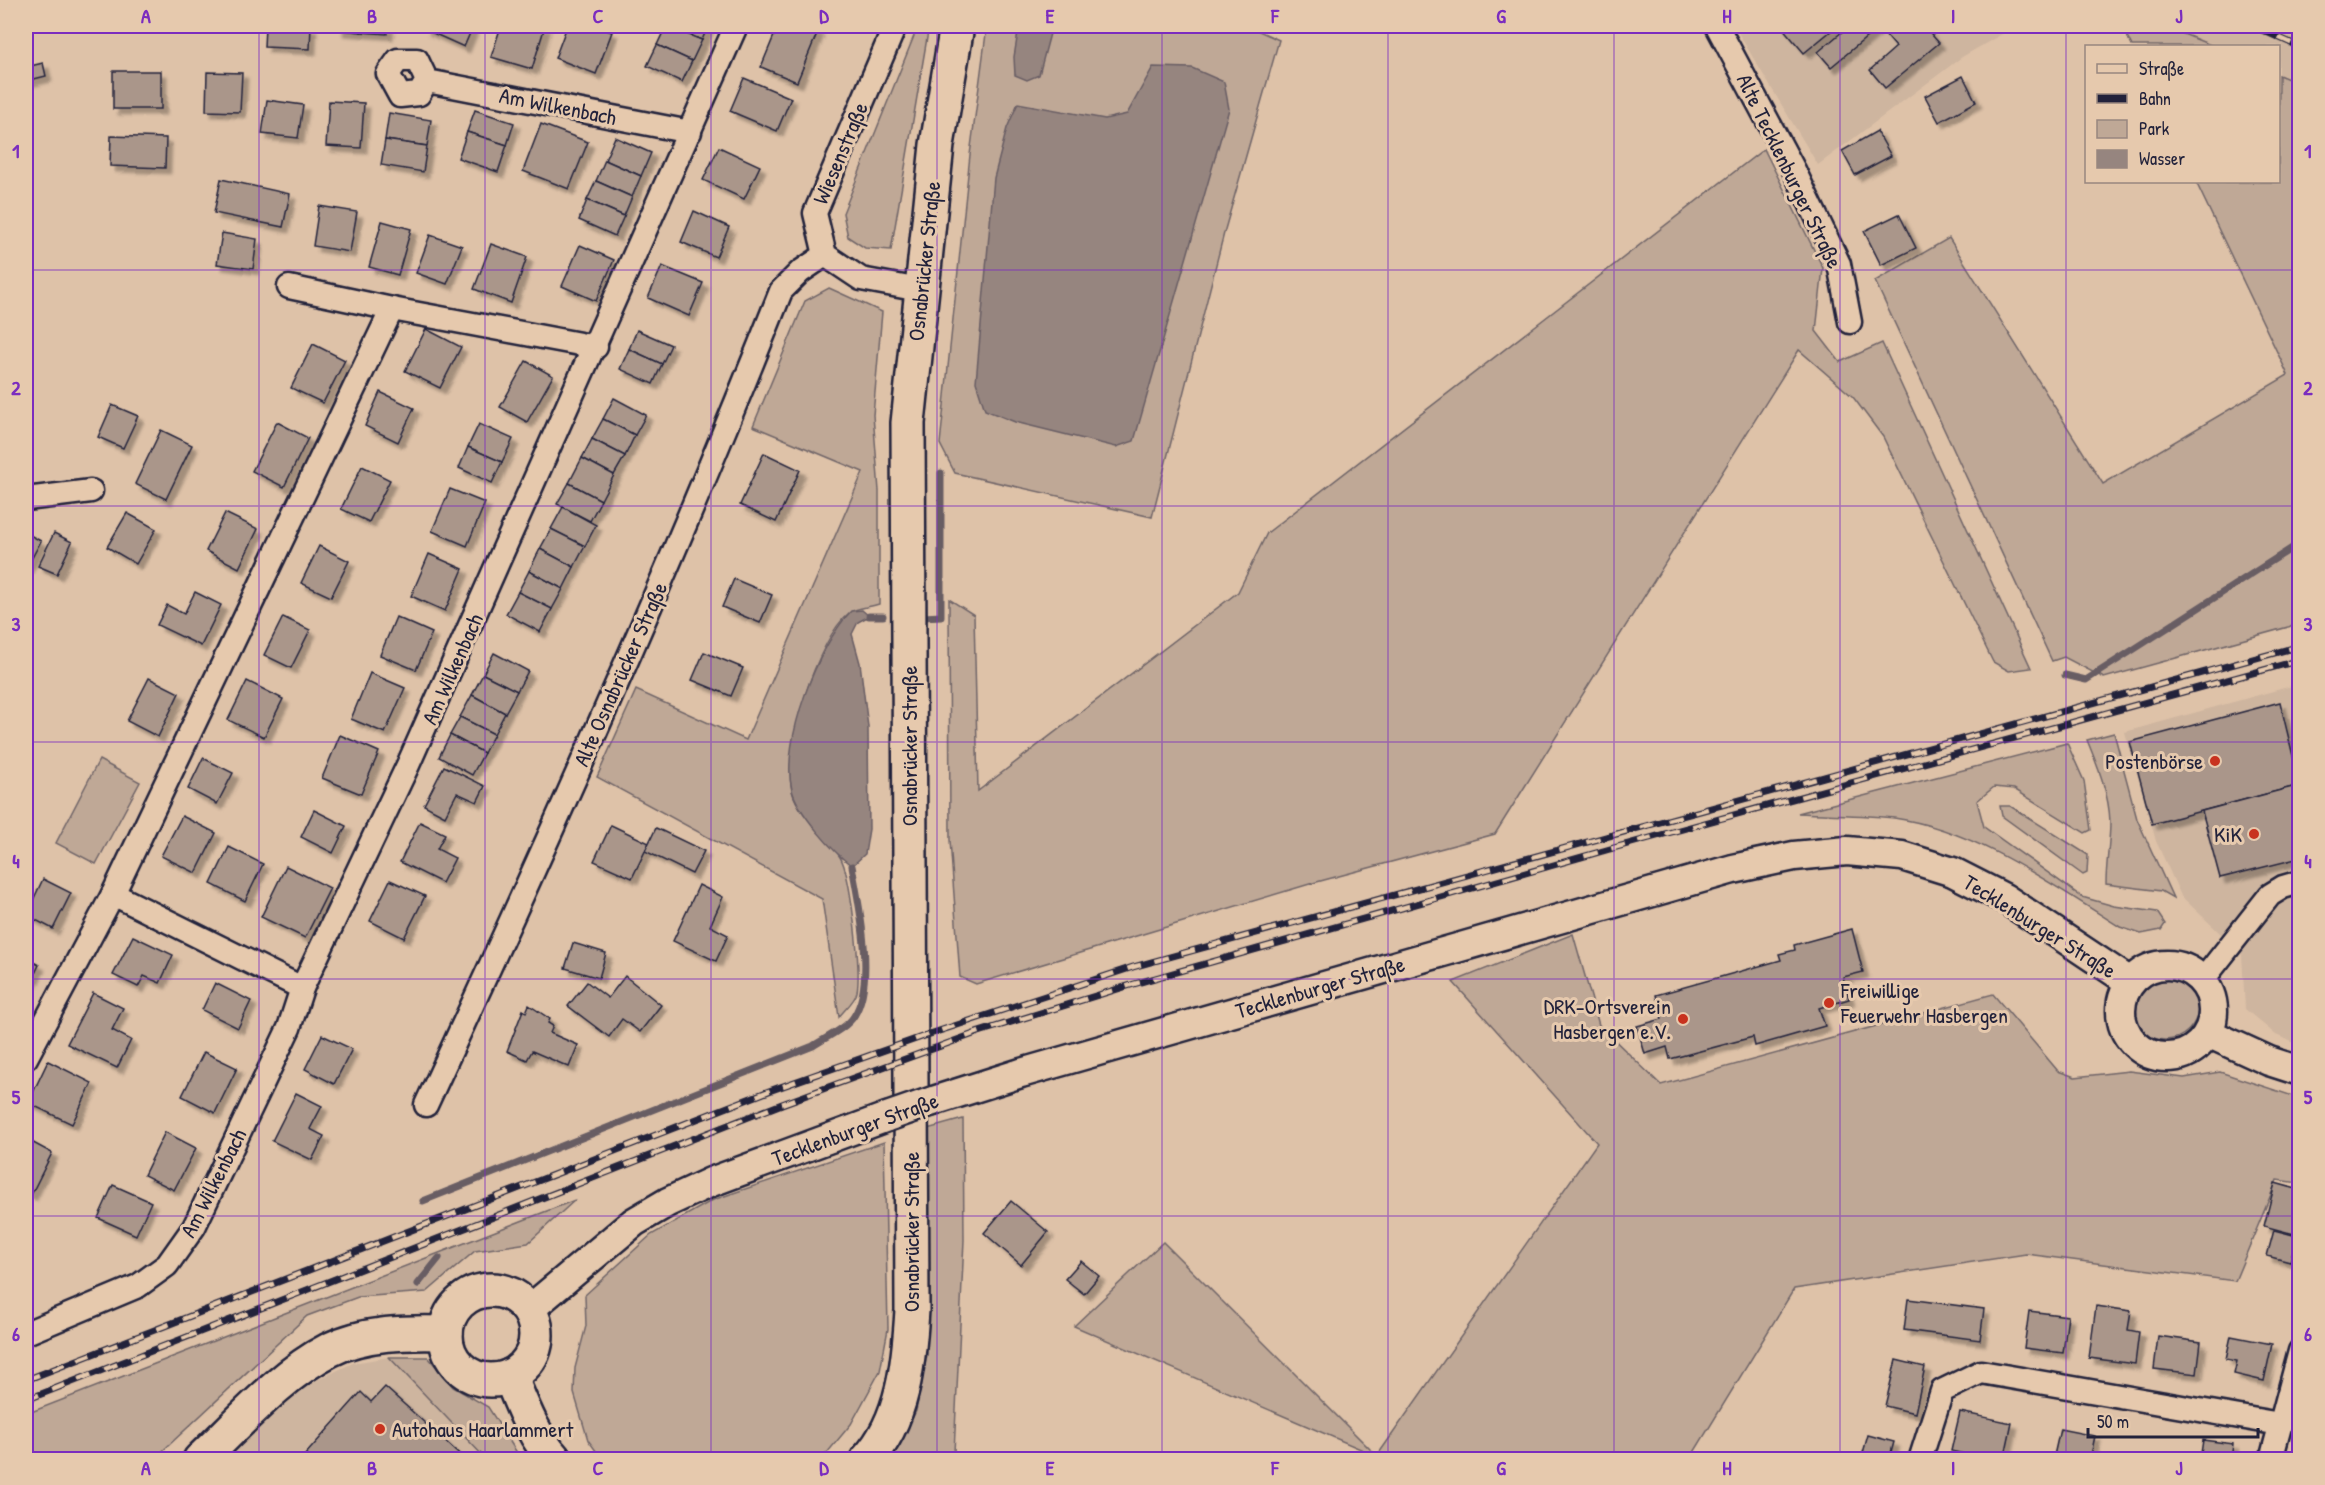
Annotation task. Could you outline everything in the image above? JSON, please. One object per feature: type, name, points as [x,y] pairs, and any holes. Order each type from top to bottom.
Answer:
[{"type":"main road","name":"Osnabrücker Straße","points":[[867,1460],[897,1409],[909,1362],[911,1321],[908,423],[920,290],[937,145],[957,26]]},
{"type":"main road","points":[[490,1289],[505,1291],[519,1298],[530,1309],[537,1329],[536,1343],[525,1365],[510,1376],[485,1380],[462,1370],[450,1352],[446,1333],[453,1309],[475,1292],[490,1289]]},
{"type":"main road","points":[[200,1460],[297,1370],[330,1349],[366,1338],[405,1332],[446,1333]]},
{"type":"main road","points":[[510,1376],[525,1412],[544,1448],[555,1460]]},
{"type":"street","name":"Am Wilkenbach","points":[[26,1333],[138,1286],[167,1265],[194,1227],[289,1028],[302,988],[408,765],[596,347],[736,26]]},
{"type":"street","name":"Wiesenstraße","points":[[825,255],[815,213],[895,26]]},
{"type":"street","name":"Alte Tecklenburger Straße","points":[[1717,26],[1794,170],[1839,264],[1850,322]]},
{"type":"street","name":"Am Wilkenbach","points":[[427,81],[690,132]]},
{"type":"street","points":[[825,255],[861,279],[920,290]]},
{"type":"street","name":"Alte Osnabrücker Straße","points":[[426,1105],[532,876],[712,464],[782,291],[800,272],[825,255]]},
{"type":"street","points":[[289,287],[392,309],[596,347]]},
{"type":"street","points":[[26,1058],[113,894],[392,309]]},
{"type":"street","points":[[26,499],[91,491]]},
{"type":"street","name":"Tecklenburger Straße","points":[[530,1309],[634,1222],[668,1202],[711,1182],[887,1117],[1021,1073],[1659,890],[1794,856],[1858,852],[1902,856],[1953,872],[2004,898],[2130,982]]},
{"type":"street","points":[[2202,981],[2270,895],[2283,887],[2300,882]]},
{"type":"street","points":[[113,894],[302,988]]},
{"type":"street","points":[[2171,964],[2186,968],[2202,981],[2213,1003],[2213,1019],[2208,1033],[2198,1045],[2185,1053],[2162,1056],[2140,1049],[2129,1039],[2122,1025],[2120,1010],[2123,995],[2130,982],[2142,972],[2156,966],[2171,964]]},
{"type":"street","points":[[2208,1033],[2269,1061],[2300,1071]]},
{"type":"street","points":[[2271,1460],[2300,1351]]},
{"type":"street","points":[[1920,1460],[1942,1391],[1981,1372],[2280,1424]]},
{"type":"shaded area","points":[[1734,26],[2016,26],[1962,57],[1818,165]]},
{"type":"shaded area","points":[[2164,26],[2290,26],[2299,30],[2299,84],[2280,75],[2280,45],[2211,45]]},
{"type":"shaded area","points":[[2299,684],[2299,1045],[2276,1035],[2245,1009],[2242,954],[2181,896],[2156,841],[2125,732]]},
{"type":"shaded area","points":[[389,1357],[486,1459],[216,1460],[286,1395],[353,1363]]},
{"type":"green space","points":[[918,26],[929,26],[891,250],[865,248],[848,237],[843,213]]},
{"type":"green space","points":[[987,26],[1248,26],[1279,40],[1224,233],[1152,517],[955,473],[940,444],[970,155]]},
{"type":"green space","points":[[2122,26],[2164,26],[2211,45],[2132,45]]},
{"type":"green space","points":[[2280,75],[2300,84],[2299,624],[2104,678],[2064,657],[2052,661],[1875,281],[1949,238],[2103,484],[2288,375],[2196,183],[2280,183]]},
{"type":"green space","points":[[1764,149],[1823,268],[1816,331],[1840,362],[1882,343],[2031,668],[2009,671],[1993,662],[1883,437],[1853,397],[1799,350],[1495,834],[1313,883],[976,984],[960,977],[950,840],[949,599],[974,615],[978,791],[1238,592],[1267,533]]},
{"type":"green space","points":[[829,288],[882,312],[873,415],[879,491],[879,604],[849,613],[837,626],[825,646],[814,670],[797,724],[790,773],[795,800],[840,857],[848,882],[854,923],[858,981],[856,995],[839,1017],[822,899],[597,777],[636,690],[746,740],[863,472],[753,426],[805,301]]},
{"type":"green space","points":[[2114,733],[2137,819],[2173,898],[2161,891],[2106,884],[2110,830],[2108,801],[2087,740]]},
{"type":"green space","points":[[2067,743],[2084,781],[2091,830],[2085,833],[2014,789],[1994,787],[1977,801],[1984,827],[2082,897],[2114,906],[2157,912],[2165,924],[2161,930],[2141,934],[2120,927],[2012,861],[1983,846],[1924,824],[1894,818],[1798,813]]},
{"type":"green space","points":[[99,760],[140,782],[96,864],[56,843]]},
{"type":"green space","points":[[2000,806],[2010,806],[2088,855],[2087,873],[2083,875],[2002,816]]},
{"type":"green space","points":[[1573,934],[1599,1025],[1661,1085],[1993,994],[2058,1071],[2075,1077],[2129,1071],[2184,1078],[2220,1072],[2299,1098],[2299,1183],[2277,1180],[2235,1281],[2026,1254],[1794,1289],[1690,1459],[1377,1459],[1597,1143],[1453,982]]},
{"type":"green space","points":[[2165,974],[2177,977],[2188,984],[2195,995],[2198,1007],[2195,1019],[2188,1030],[2177,1037],[2165,1040],[2153,1037],[2142,1030],[2135,1019],[2132,1007],[2135,995],[2142,984],[2153,977]]},
{"type":"green space","points":[[963,1119],[964,1240],[954,1452],[964,1459],[890,1460],[916,1411],[927,1355],[927,1129]]},
{"type":"green space","points":[[884,1142],[888,1329],[880,1371],[851,1424],[827,1453],[818,1460],[602,1459],[588,1440],[574,1393],[575,1368],[586,1326],[585,1295],[651,1235],[713,1200]]},
{"type":"green space","points":[[575,1200],[528,1243],[475,1251],[427,1292],[358,1297],[307,1316],[154,1459],[26,1459],[26,1414]]},
{"type":"green space","points":[[1163,1242],[1377,1456],[1074,1326]]},
{"type":"green space","points":[[389,1357],[428,1357],[453,1387],[488,1407],[521,1459],[486,1459]]},
{"type":"water","points":[[1019,26],[1052,26],[1039,75],[1027,80],[1015,75],[1014,57]]},
{"type":"water","points":[[1153,67],[1192,68],[1224,82],[1229,109],[1134,441],[1116,447],[1015,422],[985,410],[976,382],[994,178],[1007,128],[1018,103],[1105,119],[1127,114]]},
{"type":"water","points":[[862,610],[869,616],[858,622],[852,634],[860,663],[868,727],[869,829],[865,854],[852,866],[826,842],[801,810],[792,790],[790,770],[797,721],[815,670],[838,627],[851,611]]},
{"type":"building","points":[[265,26],[311,26],[310,49],[264,47]]},
{"type":"building","points":[[338,26],[361,26],[361,32],[338,30]]},
{"type":"building","points":[[361,26],[388,26],[387,34],[361,32]]},
{"type":"building","points":[[425,26],[473,26],[464,47],[424,29]]},
{"type":"building","points":[[501,26],[545,26],[532,69],[491,57]]},
{"type":"building","points":[[567,26],[595,26],[612,32],[596,74],[555,58]]},
{"type":"building","points":[[666,26],[702,40],[692,61],[657,45]]},
{"type":"building","points":[[669,26],[708,26],[702,40]]},
{"type":"building","points":[[778,26],[806,26],[818,31],[797,82],[761,67]]},
{"type":"building","points":[[1781,26],[1837,26],[1804,53]]},
{"type":"building","points":[[1849,26],[1924,26],[1939,43],[1885,88],[1870,70],[1896,47],[1879,27],[1831,67],[1818,52]]},
{"type":"building","points":[[657,45],[692,61],[682,82],[647,66]]},
{"type":"building","points":[[43,63],[46,76],[26,81],[26,67]]},
{"type":"building","points":[[113,71],[161,71],[161,109],[113,109]]},
{"type":"building","points":[[207,72],[242,73],[240,112],[206,111]]},
{"type":"building","points":[[1963,76],[1976,102],[1939,122],[1925,96]]},
{"type":"building","points":[[744,78],[791,98],[777,131],[730,111]]},
{"type":"building","points":[[267,100],[303,105],[298,138],[262,134]]},
{"type":"building","points":[[329,101],[364,103],[361,148],[326,146]]},
{"type":"building","points":[[475,110],[514,123],[507,145],[467,132]]},
{"type":"building","points":[[389,113],[431,120],[427,146],[385,140]]},
{"type":"building","points":[[541,124],[588,142],[569,189],[523,171]]},
{"type":"building","points":[[1877,131],[1891,156],[1855,175],[1842,151]]},
{"type":"building","points":[[467,132],[507,145],[498,172],[458,158]]},
{"type":"building","points":[[111,136],[166,138],[165,168],[110,166]]},
{"type":"building","points":[[615,137],[651,153],[641,176],[605,160]]},
{"type":"building","points":[[385,140],[427,146],[423,172],[381,165]]},
{"type":"building","points":[[719,147],[760,166],[744,199],[703,180]]},
{"type":"building","points":[[605,160],[641,176],[632,197],[596,181]]},
{"type":"building","points":[[221,179],[290,194],[283,227],[214,213]]},
{"type":"building","points":[[596,181],[632,197],[624,216],[587,200]]},
{"type":"building","points":[[587,200],[624,216],[615,236],[579,220]]},
{"type":"building","points":[[319,206],[357,212],[350,252],[313,246]]},
{"type":"building","points":[[694,211],[729,227],[716,257],[681,242]]},
{"type":"building","points":[[1899,214],[1916,248],[1881,265],[1864,231]]},
{"type":"building","points":[[382,221],[411,229],[398,275],[369,267]]},
{"type":"building","points":[[222,233],[257,239],[253,269],[217,264]]},
{"type":"building","points":[[430,235],[462,246],[447,284],[416,273]]},
{"type":"building","points":[[491,244],[527,257],[511,303],[474,289]]},
{"type":"building","points":[[580,245],[614,260],[596,301],[562,286]]},
{"type":"building","points":[[662,266],[703,283],[689,316],[648,298]]},
{"type":"building","points":[[426,329],[461,347],[440,388],[405,371]]},
{"type":"building","points":[[637,330],[671,345],[662,364],[629,349]]},
{"type":"building","points":[[313,344],[345,360],[323,403],[291,388]]},
{"type":"building","points":[[629,349],[662,364],[653,384],[620,369]]},
{"type":"building","points":[[526,361],[553,376],[527,422],[500,407]]},
{"type":"building","points":[[380,392],[414,408],[398,442],[365,426]]},
{"type":"building","points":[[614,398],[646,415],[635,435],[603,419]]},
{"type":"building","points":[[112,405],[138,416],[123,448],[98,437]]},
{"type":"building","points":[[603,419],[635,435],[625,456],[592,439]]},
{"type":"building","points":[[277,422],[308,438],[284,487],[252,471]]},
{"type":"building","points":[[479,424],[513,439],[502,462],[468,447]]},
{"type":"building","points":[[161,430],[192,445],[166,499],[135,484]]},
{"type":"building","points":[[592,439],[625,456],[614,475],[582,458]]},
{"type":"building","points":[[468,447],[502,462],[492,483],[459,468]]},
{"type":"building","points":[[764,453],[800,470],[776,522],[740,505]]},
{"type":"building","points":[[582,458],[614,475],[601,500],[569,483]]},
{"type":"building","points":[[362,466],[390,480],[369,522],[341,509]]},
{"type":"building","points":[[569,483],[601,500],[590,521],[557,504]]},
{"type":"building","points":[[450,489],[485,503],[467,546],[432,531]]},
{"type":"building","points":[[563,507],[596,525],[585,546],[551,529]]},
{"type":"building","points":[[127,513],[156,529],[136,564],[107,547]]},
{"type":"building","points":[[225,513],[258,529],[239,568],[206,551]]},
{"type":"building","points":[[551,529],[585,546],[574,567],[540,549]]},
{"type":"building","points":[[26,533],[41,541],[26,569]]},
{"type":"building","points":[[54,533],[72,542],[57,574],[38,566]]},
{"type":"building","points":[[319,546],[349,561],[331,597],[301,583]]},
{"type":"building","points":[[540,549],[574,567],[563,589],[529,571]]},
{"type":"building","points":[[429,554],[463,569],[445,611],[411,596]]},
{"type":"building","points":[[529,571],[563,589],[552,609],[518,592]]},
{"type":"building","points":[[734,579],[772,595],[760,623],[722,607]]},
{"type":"building","points":[[195,592],[221,605],[201,646],[157,625],[167,605],[184,614]]},
{"type":"building","points":[[518,592],[552,609],[540,632],[506,614]]},
{"type":"building","points":[[283,617],[310,630],[291,668],[264,655]]},
{"type":"building","points":[[396,617],[432,633],[416,670],[380,655]]},
{"type":"building","points":[[704,652],[743,668],[731,696],[692,680]]},
{"type":"building","points":[[494,653],[528,671],[517,691],[483,674]]},
{"type":"building","points":[[370,673],[405,688],[385,733],[351,719]]},
{"type":"building","points":[[483,674],[517,691],[505,713],[472,695]]},
{"type":"building","points":[[149,678],[179,693],[158,737],[127,721]]},
{"type":"building","points":[[247,681],[283,699],[264,737],[228,720]]},
{"type":"building","points":[[472,695],[505,713],[494,734],[460,717]]},
{"type":"building","name":"Postenbörse","points":[[2280,702],[2300,785],[2152,824],[2130,742]]},
{"type":"building","points":[[460,717],[494,734],[484,753],[450,735]]},
{"type":"building","points":[[340,735],[379,752],[361,794],[322,778]]},
{"type":"building","points":[[450,735],[484,753],[472,775],[439,757]]},
{"type":"building","points":[[203,758],[233,773],[217,804],[188,789]]},
{"type":"building","points":[[444,766],[485,786],[477,802],[457,793],[445,816],[424,805]]},
{"type":"building","name":"KiK","points":[[2300,785],[2300,858],[2220,878],[2202,811]]},
{"type":"building","points":[[314,810],[346,826],[333,853],[301,837]]},
{"type":"building","points":[[182,816],[216,833],[196,873],[161,856]]},
{"type":"building","points":[[420,822],[445,834],[437,849],[455,858],[442,883],[400,862]]},
{"type":"building","points":[[611,825],[649,843],[632,878],[594,861]]},
{"type":"building","points":[[656,828],[704,851],[692,874],[645,851]]},
{"type":"building","points":[[229,847],[263,864],[245,901],[211,884]]},
{"type":"building","points":[[286,866],[330,888],[305,938],[261,917]]},
{"type":"building","points":[[43,879],[71,893],[53,929],[26,915]]},
{"type":"building","points":[[390,880],[425,896],[404,938],[370,921]]},
{"type":"building","points":[[699,885],[723,897],[710,926],[728,935],[716,961],[673,941]]},
{"type":"building","points":[[1852,929],[1863,972],[1843,977],[1849,999],[1819,1008],[1825,1026],[1755,1046],[1753,1037],[1670,1059],[1667,1047],[1645,1054],[1637,1026],[1662,1019],[1656,995],[1781,960],[1779,954],[1795,950],[1794,945]]},
{"type":"building","points":[[133,936],[173,955],[160,983],[144,976],[138,987],[113,975]]},
{"type":"building","points":[[573,943],[606,953],[599,978],[565,968]]},
{"type":"building","points":[[26,958],[39,965],[26,992]]},
{"type":"building","points":[[625,976],[661,1005],[640,1032],[622,1019],[609,1037],[568,1006],[587,982],[608,998]]},
{"type":"building","points":[[215,983],[251,1001],[238,1028],[202,1010]]},
{"type":"building","points":[[93,993],[123,1008],[112,1030],[131,1040],[117,1068],[67,1044]]},
{"type":"building","points":[[529,1005],[550,1019],[548,1023],[553,1026],[550,1033],[578,1045],[569,1067],[532,1051],[527,1060],[507,1051],[523,1010],[526,1012]]},
{"type":"building","points":[[322,1035],[352,1049],[334,1084],[305,1069]]},
{"type":"building","points":[[204,1052],[237,1068],[215,1113],[182,1096]]},
{"type":"building","points":[[48,1061],[92,1083],[72,1124],[28,1103]]},
{"type":"building","points":[[296,1093],[322,1106],[310,1129],[324,1136],[312,1160],[272,1141]]},
{"type":"building","points":[[165,1132],[196,1148],[174,1190],[144,1175]]},
{"type":"building","points":[[26,1139],[52,1153],[31,1195],[26,1192]]},
{"type":"building","points":[[2275,1183],[2300,1190],[2298,1235],[2264,1226]]},
{"type":"building","points":[[113,1185],[151,1202],[136,1235],[98,1218]]},
{"type":"building","points":[[1011,1201],[1048,1232],[1021,1265],[984,1233]]},
{"type":"building","points":[[2274,1230],[2297,1236],[2290,1262],[2267,1256]]},
{"type":"building","points":[[1081,1261],[1099,1276],[1084,1294],[1065,1279]]},
{"type":"building","points":[[1908,1299],[1984,1309],[1980,1340],[1904,1330]]},
{"type":"building","points":[[2096,1306],[2131,1311],[2128,1330],[2139,1332],[2135,1364],[2089,1358]]},
{"type":"building","points":[[2029,1311],[2068,1316],[2063,1353],[2024,1348]]},
{"type":"building","points":[[2158,1336],[2201,1342],[2197,1374],[2154,1369]]},
{"type":"building","points":[[2231,1336],[2272,1344],[2264,1381],[2234,1374],[2237,1361],[2226,1359]]},
{"type":"building","points":[[1896,1360],[1925,1367],[1915,1413],[1885,1406]]},
{"type":"building","name":"Autohaus Haarlammert","points":[[385,1387],[466,1460],[307,1460],[304,1456],[361,1392],[371,1402]]},
{"type":"building","points":[[1960,1412],[2012,1423],[2004,1460],[1991,1460],[1951,1451]]},
{"type":"building","points":[[2060,1429],[2095,1436],[2090,1460],[2053,1460]]},
{"type":"building","points":[[1868,1435],[1894,1442],[1889,1460],[1861,1460]]},
{"type":"building","points":[[2203,1440],[2233,1444],[2231,1460],[2200,1460]]},
{"type":"waterway","points":[[924,617],[941,616],[941,473]]},
{"type":"waterway","points":[[2065,675],[2086,680],[2300,543]]},
{"type":"waterway","points":[[869,616],[883,616]]},
{"type":"waterway","points":[[423,1201],[813,1046],[846,1025],[861,1002],[865,964],[862,921],[852,866]]},
{"type":"waterway","points":[[418,1284],[439,1258]]},
{"type":"railway","points":[[2253,26],[2300,47]]},
{"type":"railway","points":[[26,1380],[769,1091],[933,1033],[1133,967],[2300,646]]},
{"type":"railway","points":[[26,1400],[782,1104],[979,1032],[1134,984],[1617,847],[2300,660]]},
{"type":"place","name":"Postenbörse","points":[[2215,761]]},
{"type":"place","name":"KiK","points":[[2254,834]]},
{"type":"place","name":"Freiwillige Feuerwehr Hasbergen","points":[[1829,1003]]},
{"type":"place","name":"DRK-Ortsverein Hasbergen e.V.","points":[[1683,1019]]},
{"type":"place","name":"Autohaus Haarlammert","points":[[380,1429]]}]
